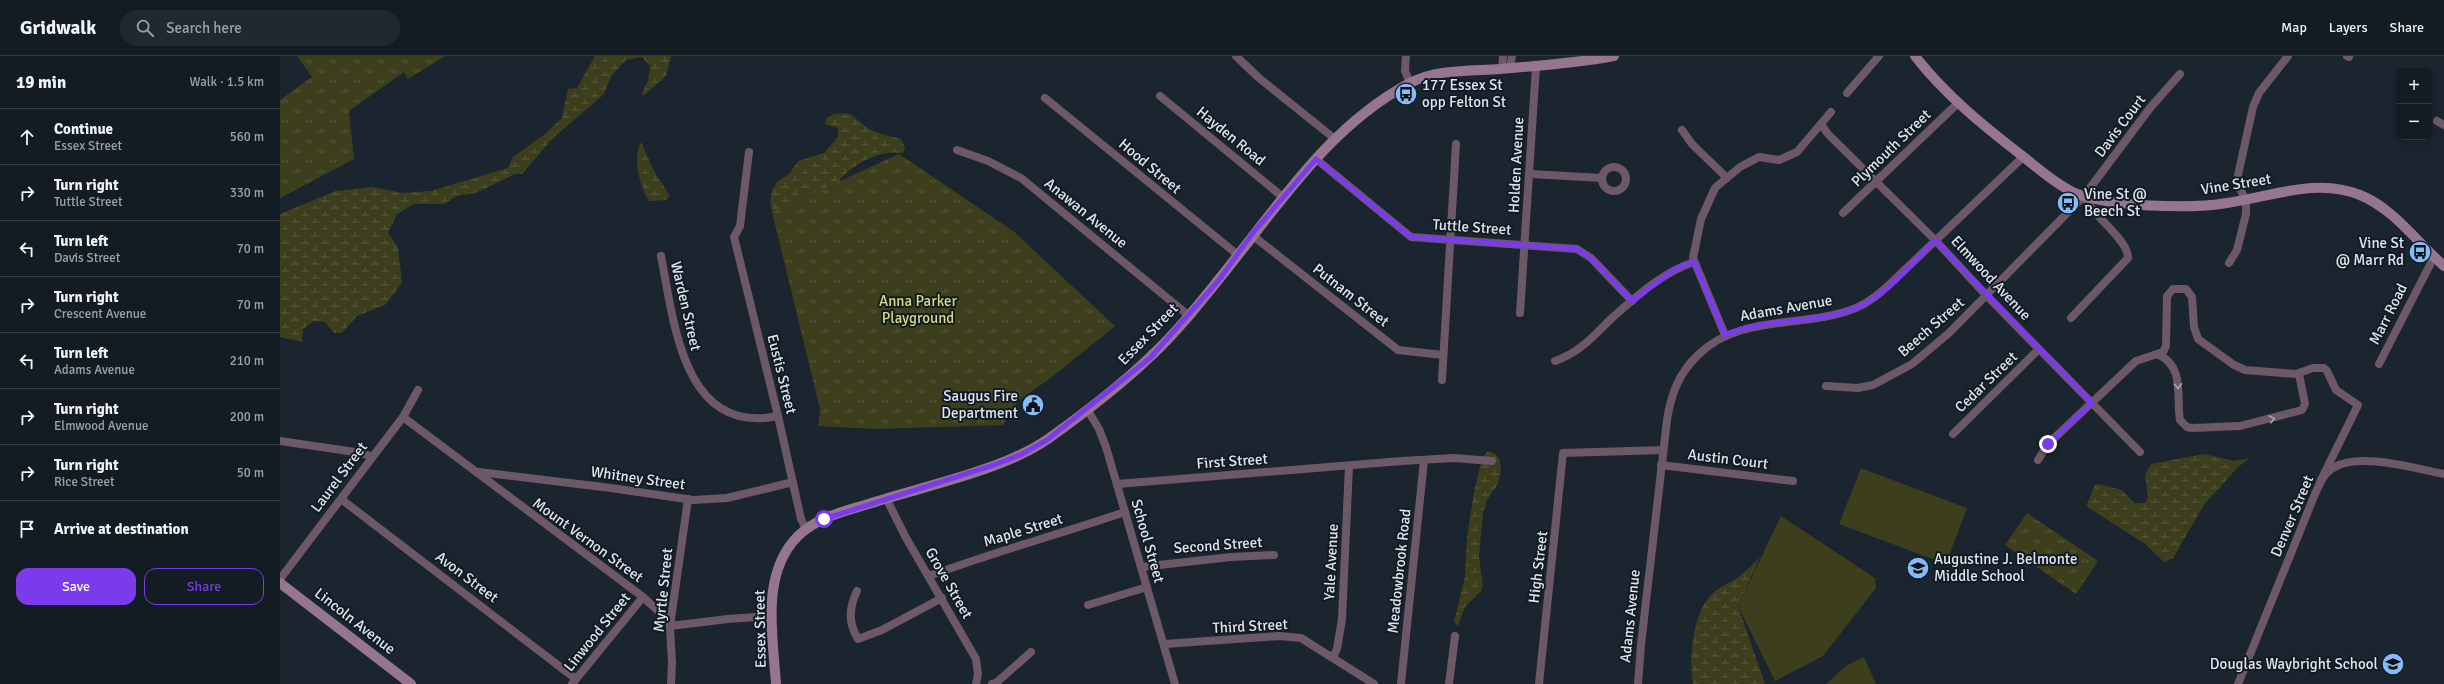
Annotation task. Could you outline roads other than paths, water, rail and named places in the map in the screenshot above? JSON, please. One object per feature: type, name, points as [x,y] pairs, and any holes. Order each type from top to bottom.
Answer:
[{"type":"main road","name":"Essex Street","points":[[776,684],[772,616],[776,574],[788,549],[806,529],[834,515],[1020,455],[1047,440],[1143,364],[1188,315],[1238,255],[1252,234],[1335,139],[1367,112],[1410,83],[1434,75],[1536,66],[1614,56]]},
{"type":"main road","name":"Vine Street","points":[[1915,56],[1942,88],[1958,103],[2066,189],[2084,196],[2166,205],[2213,205],[2305,188],[2324,188],[2353,193],[2369,200],[2384,210],[2444,266]]},
{"type":"main road","name":"Lincoln Avenue","points":[[280,582],[411,684]]},
{"type":"street","points":[[1236,56],[1259,78],[1335,139]]},
{"type":"street","points":[[1406,56],[1405,71],[1410,83]]},
{"type":"street","points":[[1503,56],[1506,69]]},
{"type":"street","points":[[1506,69],[1512,56]]},
{"type":"street","points":[[1848,93],[1879,56]]},
{"type":"street","points":[[2229,263],[2237,250],[2246,214],[2246,200],[2240,190],[2238,174],[2253,107],[2259,94],[2288,56]]},
{"type":"street","name":"Holden Avenue","points":[[1520,313],[1526,245],[1536,66]]},
{"type":"street","name":"Davis Court","points":[[2084,196],[2150,108],[2180,74]]},
{"type":"street","name":"Hayden Road","points":[[1160,96],[1284,198]]},
{"type":"street","name":"Hood Street","points":[[1045,98],[1238,255]]},
{"type":"street","name":"Plymouth Street","points":[[1843,213],[1958,103]]},
{"type":"street","points":[[1725,335],[1692,254],[1700,219],[1715,188],[1740,167],[1759,158],[1779,160],[1797,152],[1831,112]]},
{"type":"street","name":"Elmwood Avenue","points":[[1821,124],[1828,134],[1935,240],[1986,295],[2140,452]]},
{"type":"street","points":[[1682,130],[1692,144],[1727,178]]},
{"type":"street","points":[[1442,380],[1456,144]]},
{"type":"street","name":"Anawan Avenue","points":[[957,150],[988,161],[1021,178],[1188,315]]},
{"type":"street","name":"Eustis Street","points":[[749,152],[740,226],[734,237],[778,416],[801,519],[806,529]]},
{"type":"street","name":"Adams Avenue","points":[[1638,684],[1640,652],[1663,450],[1670,403],[1678,380],[1699,354],[1725,335],[1748,328],[1831,315],[1863,305],[1885,289],[2023,156]]},
{"type":"street","name":"Tuttle Street","points":[[1316,159],[1411,237],[1450,241],[1569,248],[1581,251],[1591,258],[1632,301]]},
{"type":"street","points":[[1530,174],[1602,178]]},
{"type":"street","points":[[2071,318],[2128,258],[2125,247],[2100,220],[2088,205],[2084,196]]},
{"type":"street","name":"Beech Street","points":[[1826,386],[1869,386],[1902,370],[1949,333],[2084,196]]},
{"type":"street","name":"Putnam Street","points":[[1252,234],[1398,350],[1443,355]]},
{"type":"street","name":"Warden Street","points":[[661,256],[679,347],[686,366],[701,388],[725,413],[765,418],[778,416]]},
{"type":"street","name":"Marr Road","points":[[2379,364],[2434,256]]},
{"type":"street","points":[[1555,360],[1571,356],[1584,347],[1632,301],[1675,269],[1694,262]]},
{"type":"street","points":[[2158,355],[2166,346],[2167,296],[2173,289],[2186,289],[2192,296],[2194,327],[2198,339],[2240,368],[2299,374],[2313,368],[2324,368],[2336,390],[2358,405],[2320,482]]},
{"type":"street","name":"Cedar Street","points":[[1953,434],[2039,349]]},
{"type":"street","points":[[2038,460],[2048,444],[2141,358],[2158,355],[2168,360],[2177,377],[2180,420],[2187,427],[2192,428],[2240,426],[2298,412],[2305,404],[2299,374]]},
{"type":"street","name":"Laurel Street","points":[[280,579],[403,417],[418,390]]},
{"type":"street","name":"School Street","points":[[1087,409],[1101,431],[1164,644],[1174,684]]},
{"type":"street","name":"Mount Vernon Street","points":[[403,417],[478,472],[512,501],[643,597],[668,620],[670,626]]},
{"type":"street","points":[[280,441],[362,453],[372,457]]},
{"type":"street","name":"High Street","points":[[1539,684],[1563,453],[1663,450]]},
{"type":"street","name":"First Street","points":[[1117,484],[1454,458],[1492,461]]},
{"type":"street","name":"Meadowbrook Road","points":[[1401,684],[1424,460]]},
{"type":"street","name":"Denver Street","points":[[2238,684],[2320,482],[2334,467],[2355,460],[2444,474]]},
{"type":"street","name":"Yale Avenue","points":[[1333,657],[1337,649],[1342,619],[1349,466]]},
{"type":"street","name":"Austin Court","points":[[1661,466],[1793,481]]},
{"type":"street","name":"Whitney Street","points":[[478,472],[688,499],[727,498],[793,482]]},
{"type":"street","name":"Grove Street","points":[[886,498],[976,659],[978,674],[976,684]]},
{"type":"street","name":"Avon Street","points":[[341,499],[574,681]]},
{"type":"street","name":"Myrtle Street","points":[[671,684],[672,663],[670,626],[688,499]]},
{"type":"street","name":"Maple Street","points":[[929,576],[993,553],[1062,533],[1125,512]]},
{"type":"street","name":"Second Street","points":[[1141,567],[1231,557],[1274,556]]},
{"type":"street","points":[[1088,605],[1147,587]]},
{"type":"street","points":[[857,592],[850,610],[852,628],[858,638],[882,630],[942,598]]},
{"type":"street","name":"Linwood Street","points":[[574,681],[643,597]]},
{"type":"street","points":[[670,626],[728,619],[772,616]]},
{"type":"street","name":"Third Street","points":[[1164,644],[1279,636],[1301,638],[1374,684]]},
{"type":"street","points":[[1449,684],[1455,636]]},
{"type":"street","points":[[992,684],[996,683],[1031,652]]},
{"type":"place","name":"177 Essex St opp Felton St","points":[[1406,94]]},
{"type":"place","name":"Vine St @ Beech St","points":[[2068,203]]},
{"type":"place","name":"Vine St @ Marr Rd","points":[[2420,252]]},
{"type":"place","name":"Saugus Fire Department","points":[[1033,405]]},
{"type":"place","name":"Augustine J. Belmonte Middle School","points":[[1918,568]]},
{"type":"place","name":"Douglas Waybright School","points":[[2393,664]]},
{"type":"park label","name":"Anna Parker Playground","points":[[918,310]]}]
